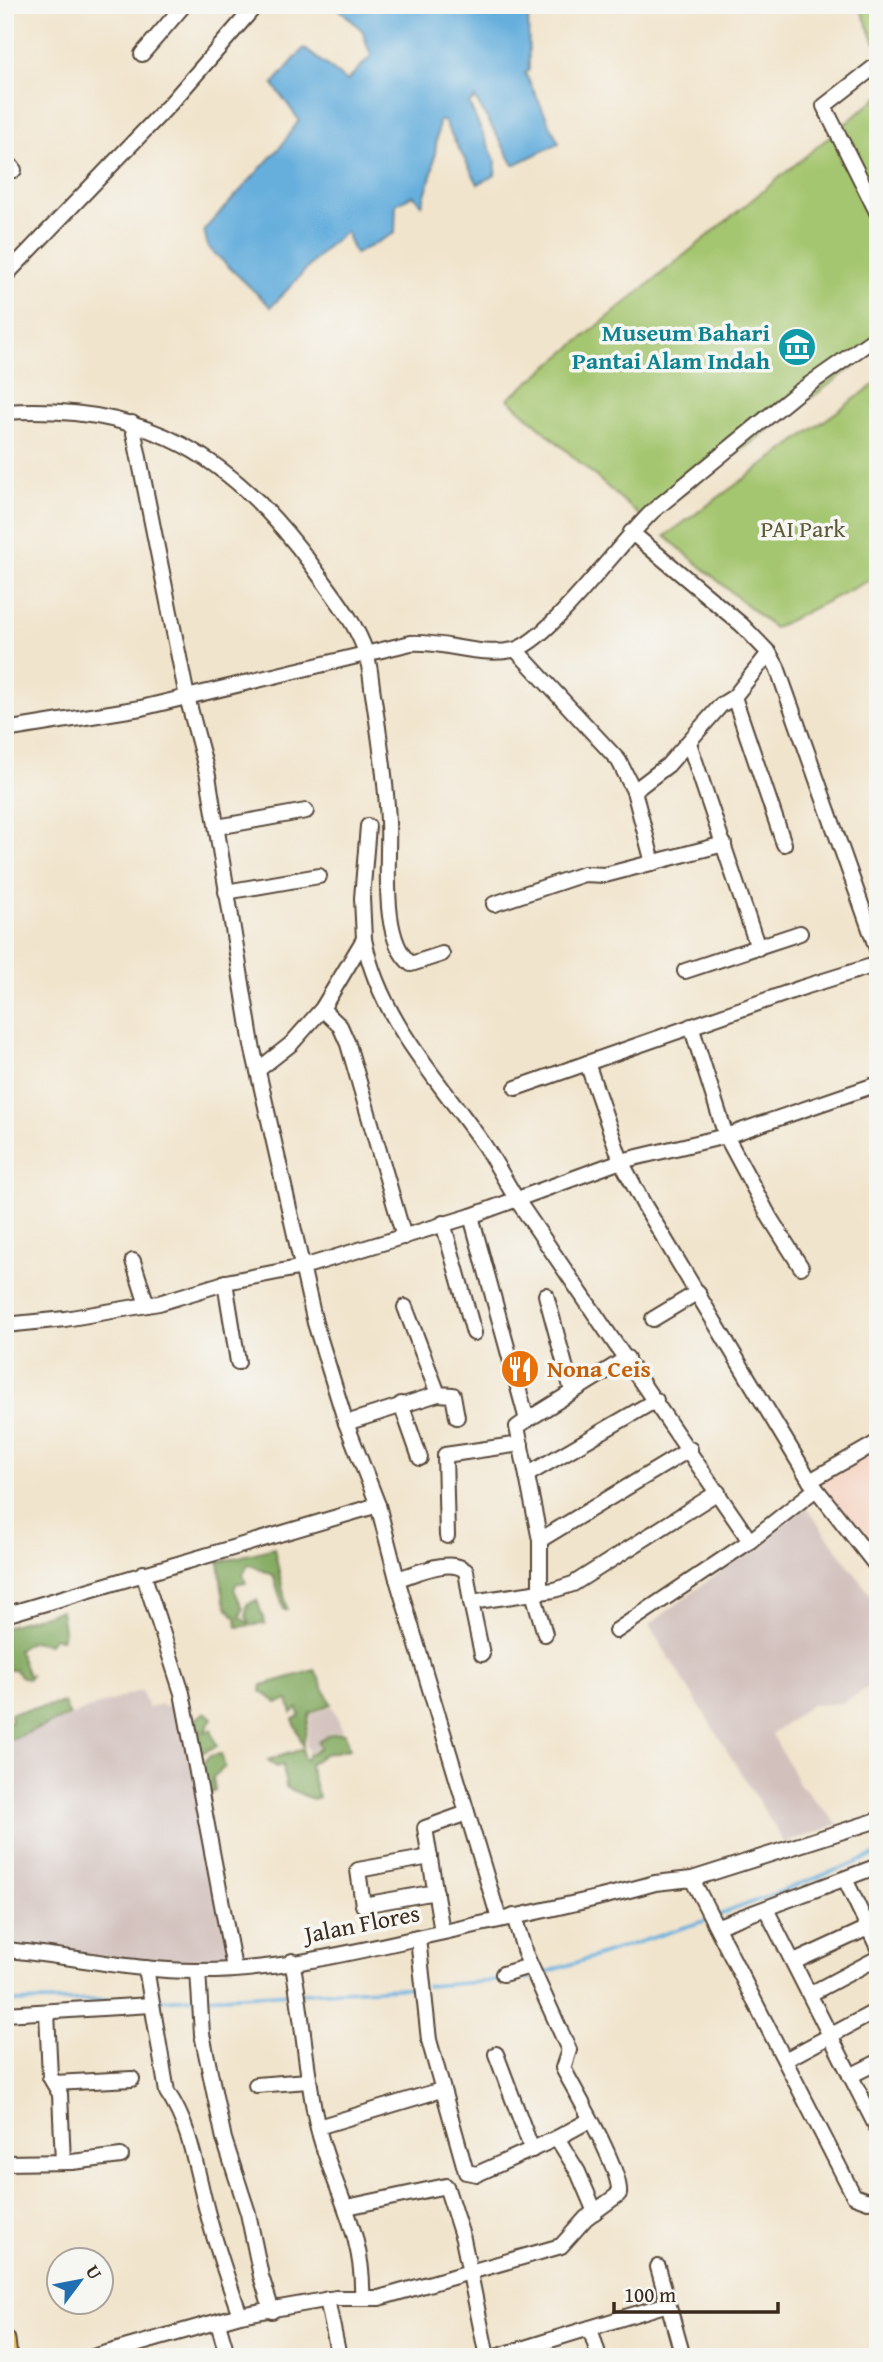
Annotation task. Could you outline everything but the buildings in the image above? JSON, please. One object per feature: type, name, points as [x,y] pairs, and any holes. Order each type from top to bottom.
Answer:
[{"type":"highway","points":[[5,2340],[7,2357]]},
{"type":"street","points":[[142,54],[184,5]]},
{"type":"street","points":[[5,276],[171,103],[256,5]]},
{"type":"street","points":[[878,65],[824,106],[878,214]]},
{"type":"street","points":[[5,730],[187,697],[421,643],[482,651],[516,650],[554,620],[631,532],[746,433],[878,336]]},
{"type":"street","points":[[5,412],[72,411],[132,423],[199,453],[262,504],[285,529],[339,603],[367,654],[386,798],[391,919],[397,944],[408,962],[415,964],[442,954]]},
{"type":"street","points":[[132,423],[187,697],[208,776],[258,1070],[315,1323],[346,1423],[378,1504],[397,1579],[499,1919]]},
{"type":"street","points":[[631,532],[732,617],[769,653],[777,667],[878,952]]},
{"type":"street","points":[[516,650],[582,724],[615,755],[634,791],[653,863]]},
{"type":"street","points":[[634,791],[668,765],[721,705],[734,697],[769,653]]},
{"type":"street","points":[[734,697],[784,844]]},
{"type":"street","points":[[689,743],[758,948]]},
{"type":"street","points":[[217,827],[306,811]]},
{"type":"street","points":[[368,826],[362,898],[364,939],[377,980],[398,1025],[449,1101],[483,1144],[517,1200],[690,1449],[750,1541]]},
{"type":"street","points":[[494,904],[584,874],[596,877],[723,844]]},
{"type":"street","points":[[226,892],[319,876]]},
{"type":"street","points":[[685,971],[800,933]]},
{"type":"street","points":[[258,1070],[291,1044],[322,1009],[339,983],[355,949],[364,939]]},
{"type":"street","points":[[516,1088],[878,964]]},
{"type":"street","points":[[322,1009],[340,1026],[348,1044],[404,1237]]},
{"type":"street","points":[[691,1026],[726,1136],[770,1218],[801,1268]]},
{"type":"street","points":[[587,1063],[621,1161],[643,1203],[813,1485],[878,1568]]},
{"type":"street","points":[[5,1325],[65,1319],[147,1305],[225,1282],[303,1267],[471,1216],[621,1161],[726,1136],[878,1084]]},
{"type":"street","points":[[471,1216],[527,1420]]},
{"type":"street","points":[[443,1223],[474,1333]]},
{"type":"street","points":[[133,1261],[147,1305]]},
{"type":"street","points":[[225,1282],[238,1362]]},
{"type":"street","points":[[653,1319],[698,1292]]},
{"type":"street","points":[[546,1294],[572,1391]]},
{"type":"street","points":[[405,1307],[438,1394]]},
{"type":"street","points":[[545,1634],[537,1592],[540,1540],[517,1427],[627,1358]]},
{"type":"street","points":[[346,1423],[438,1394],[453,1395],[457,1418]]},
{"type":"street","points":[[527,1475],[656,1400]]},
{"type":"street","points":[[401,1404],[420,1458]]},
{"type":"street","points":[[616,1631],[750,1541],[813,1485],[878,1442]]},
{"type":"street","points":[[447,1536],[445,1455],[521,1444]]},
{"type":"street","points":[[540,1540],[690,1449]]},
{"type":"street","points":[[471,1602],[573,1584],[718,1492]]},
{"type":"street","points":[[5,1615],[378,1504]]},
{"type":"street","points":[[397,1579],[443,1566],[458,1566],[466,1571],[482,1654]]},
{"type":"street","points":[[143,1573],[182,1693],[234,1968]]},
{"type":"street","points":[[442,1932],[426,1827],[467,1813]]},
{"type":"street","name":"Jalan Flores","points":[[5,1950],[146,1968],[198,1971],[292,1961],[418,1938],[678,1878],[692,1879],[878,1820]]},
{"type":"street","points":[[430,1857],[359,1870],[361,1894],[365,1907],[436,1892]]},
{"type":"street","points":[[717,1924],[846,1881],[878,1866]]},
{"type":"street","points":[[692,1879],[854,2196],[868,2201],[878,2196]]},
{"type":"street","points":[[846,1881],[878,1948]]},
{"type":"street","points":[[766,1909],[878,2130]]},
{"type":"street","points":[[93,2357],[135,2350],[240,2315],[327,2300],[379,2298],[469,2270],[561,2246],[620,2190],[590,2120],[563,2068],[569,2050],[534,1971],[514,1916]]},
{"type":"street","points":[[794,1962],[868,1928]]},
{"type":"street","points":[[418,1938],[425,2019],[441,2090],[455,2127],[468,2175],[532,2150],[590,2120]]},
{"type":"street","points":[[810,1994],[878,1958]]},
{"type":"street","points":[[292,1961],[299,1992],[308,2081],[318,2127],[347,2207],[363,2269],[362,2298]]},
{"type":"street","points":[[146,1968],[167,2092],[175,2102],[189,2140],[207,2211],[240,2315]]},
{"type":"street","points":[[198,1971],[202,2034],[224,2138],[248,2213],[261,2276],[272,2311]]},
{"type":"street","points":[[503,1974],[534,1971]]},
{"type":"street","points":[[5,2014],[47,2012],[150,1999]]},
{"type":"street","points":[[786,2059],[878,2010]]},
{"type":"street","points":[[47,2012],[50,2077],[60,2094],[63,2162]]},
{"type":"street","points":[[496,2054],[532,2150]]},
{"type":"street","points":[[850,2076],[878,2062]]},
{"type":"street","points":[[54,2083],[132,2080]]},
{"type":"street","points":[[256,2085],[308,2081]]},
{"type":"street","points":[[318,2127],[441,2090]]},
{"type":"street","points":[[557,2137],[578,2172],[594,2212]]},
{"type":"street","points":[[5,2163],[63,2162],[121,2156]]},
{"type":"street","points":[[347,2207],[446,2186],[463,2239],[487,2357]]},
{"type":"street","points":[[658,2267],[683,2357]]},
{"type":"street","points":[[327,2300],[339,2357]]},
{"type":"street","points":[[495,2357],[668,2304]]},
{"type":"street","points":[[218,2323],[228,2357]]},
{"type":"street","points":[[590,2328],[599,2357]]},
{"type":"shaded area","points":[[878,1445],[878,1563],[815,1480]]},
{"type":"shaded area","points":[[806,1507],[878,1605],[878,1681],[843,1703],[811,1705],[772,1734],[800,1785],[838,1824],[785,1844],[649,1625]]},
{"type":"shaded area","points":[[141,1690],[148,1708],[162,1704],[163,1707],[169,1706],[168,1696],[177,1693],[234,1968],[5,1950],[5,1742],[14,1736]]},
{"type":"shaded area","points":[[332,1706],[343,1731],[330,1732],[317,1742],[317,1748],[309,1752],[306,1746],[312,1714]]},
{"type":"green space","points":[[859,5],[878,5],[878,43],[875,43]]},
{"type":"green space","points":[[878,97],[878,348],[646,521],[508,399]]},
{"type":"green space","name":"PAI Park","points":[[878,382],[878,576],[774,628],[665,536]]},
{"type":"green space","points":[[274,1548],[287,1609],[284,1610],[273,1575],[248,1564],[243,1575],[246,1583],[237,1583],[234,1589],[243,1609],[240,1617],[250,1625],[246,1616],[247,1604],[257,1600],[265,1624],[237,1627],[236,1617],[224,1600],[219,1562]]},
{"type":"green space","points":[[61,1610],[64,1631],[61,1639],[53,1637],[49,1644],[31,1641],[18,1650],[28,1675],[31,1675],[28,1679],[15,1670],[5,1670],[5,1627]]},
{"type":"green space","points":[[315,1670],[331,1704],[310,1713],[303,1746],[293,1719],[300,1716],[298,1708],[292,1713],[288,1700],[277,1703],[261,1691],[262,1685]]},
{"type":"green space","points":[[64,1703],[69,1716],[5,1742],[5,1722],[11,1723],[10,1713]]},
{"type":"green space","points":[[205,1712],[212,1718],[205,1732],[211,1730],[217,1746],[197,1755],[195,1736],[201,1731],[192,1722]]},
{"type":"green space","points":[[344,1733],[350,1749],[324,1754],[309,1765],[319,1798],[313,1800],[286,1787],[283,1765],[276,1767],[268,1760],[303,1749],[303,1757],[306,1760],[309,1754],[320,1749],[318,1742],[330,1734]]},
{"type":"green space","points":[[221,1754],[225,1767],[213,1777],[215,1791],[207,1796],[201,1765],[209,1756]]},
{"type":"water","points":[[335,5],[528,5],[529,70],[525,73],[559,143],[514,165],[475,98],[469,104],[496,162],[495,175],[478,184],[444,121],[439,121],[433,169],[422,205],[413,195],[396,204],[395,233],[355,254],[346,232],[328,246],[271,307],[208,247],[204,230],[282,145],[299,120],[273,84],[304,48],[347,81],[371,56],[362,30]]},
{"type":"waterway","points":[[714,1917],[878,1854]]},
{"type":"waterway","points":[[538,1975],[707,1920]]},
{"type":"waterway","points":[[427,1986],[531,1978]]},
{"type":"waterway","points":[[301,1993],[419,1987]]},
{"type":"waterway","points":[[203,1998],[293,1993]]},
{"type":"waterway","points":[[154,2000],[196,1998]]},
{"type":"waterway","points":[[5,2002],[115,2000]]},
{"type":"place","name":"Museum Bahari Pantai Alam Indah","points":[[797,347]]},
{"type":"place","name":"Nona Ceis","points":[[520,1369]]}]
